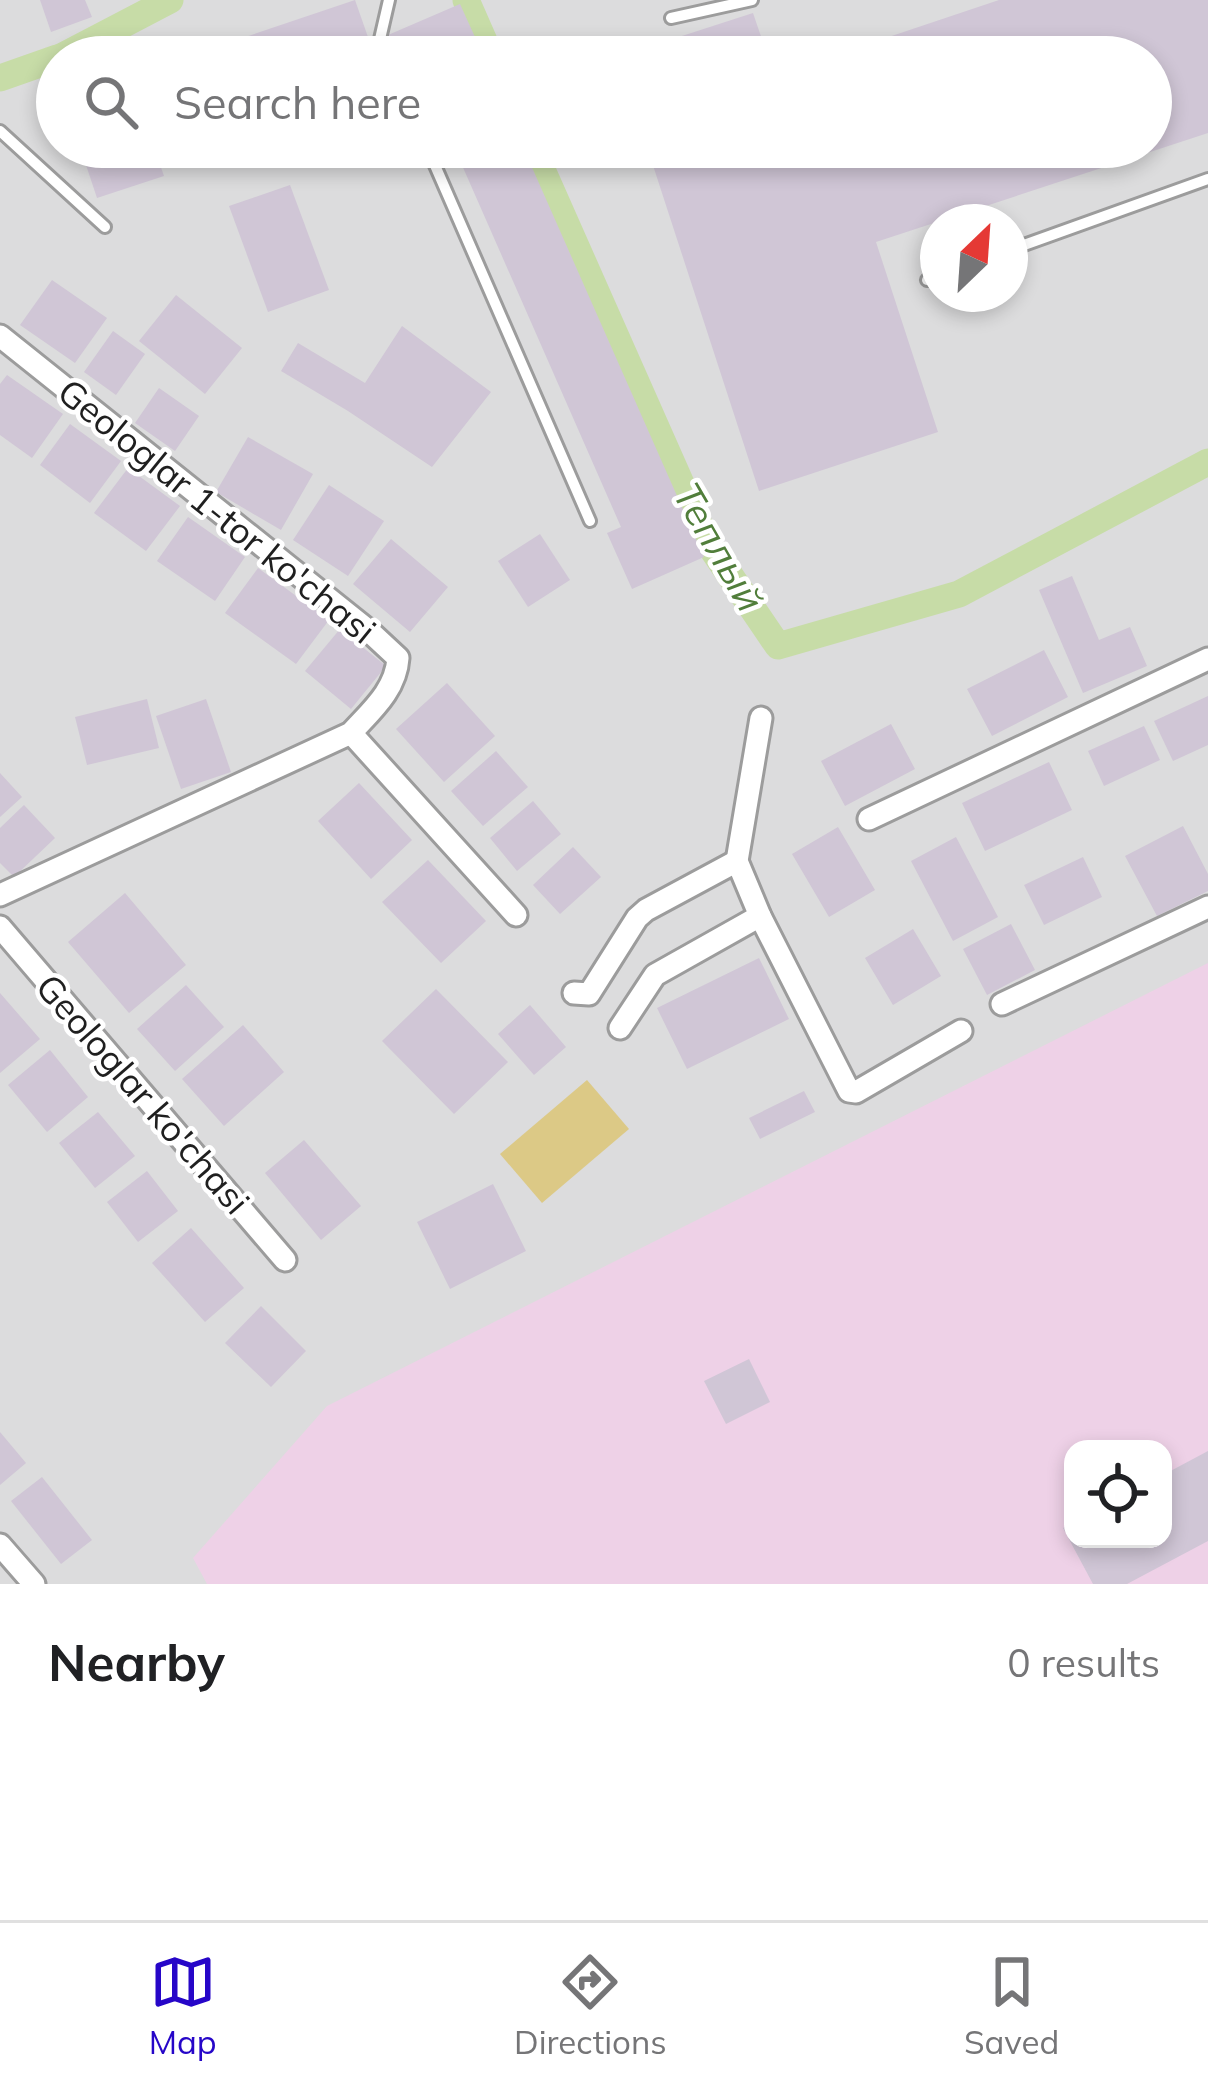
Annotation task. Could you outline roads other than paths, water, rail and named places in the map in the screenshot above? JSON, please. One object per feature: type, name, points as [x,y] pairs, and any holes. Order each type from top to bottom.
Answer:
[{"type":"street","name":"Geologlar 1-tor ko'chasi","points":[[0,336],[398,658],[386,694],[351,734],[0,895]]},
{"type":"street","points":[[869,819],[1208,659]]},
{"type":"street","points":[[761,718],[737,861],[849,1091],[856,1092],[961,1031]]},
{"type":"street","points":[[351,734],[516,915]]},
{"type":"street","points":[[574,994],[589,994],[646,910],[737,861]]},
{"type":"street","points":[[1002,1004],[1208,907]]},
{"type":"street","points":[[620,1028],[655,975],[760,916]]},
{"type":"street","name":"Geologlar ko'chasi","points":[[0,927],[285,1260]]},
{"type":"street","points":[[0,1545],[34,1584]]},
{"type":"lane","points":[[381,36],[389,0]]},
{"type":"lane","points":[[671,19],[752,0]]},
{"type":"lane","points":[[0,131],[36,164]]},
{"type":"lane","points":[[40,168],[105,227]]},
{"type":"lane","points":[[436,168],[590,520]]},
{"type":"lane","points":[[1028,244],[1208,179]]},
{"type":"waterway","name":"Теплый","points":[[101,36],[170,0]]},
{"type":"waterway","name":"Теплый","points":[[466,0],[482,36]]},
{"type":"waterway","name":"Теплый","points":[[0,78],[36,65]]},
{"type":"waterway","name":"Теплый","points":[[541,168],[706,540],[778,646],[959,594],[1208,462]]}]
